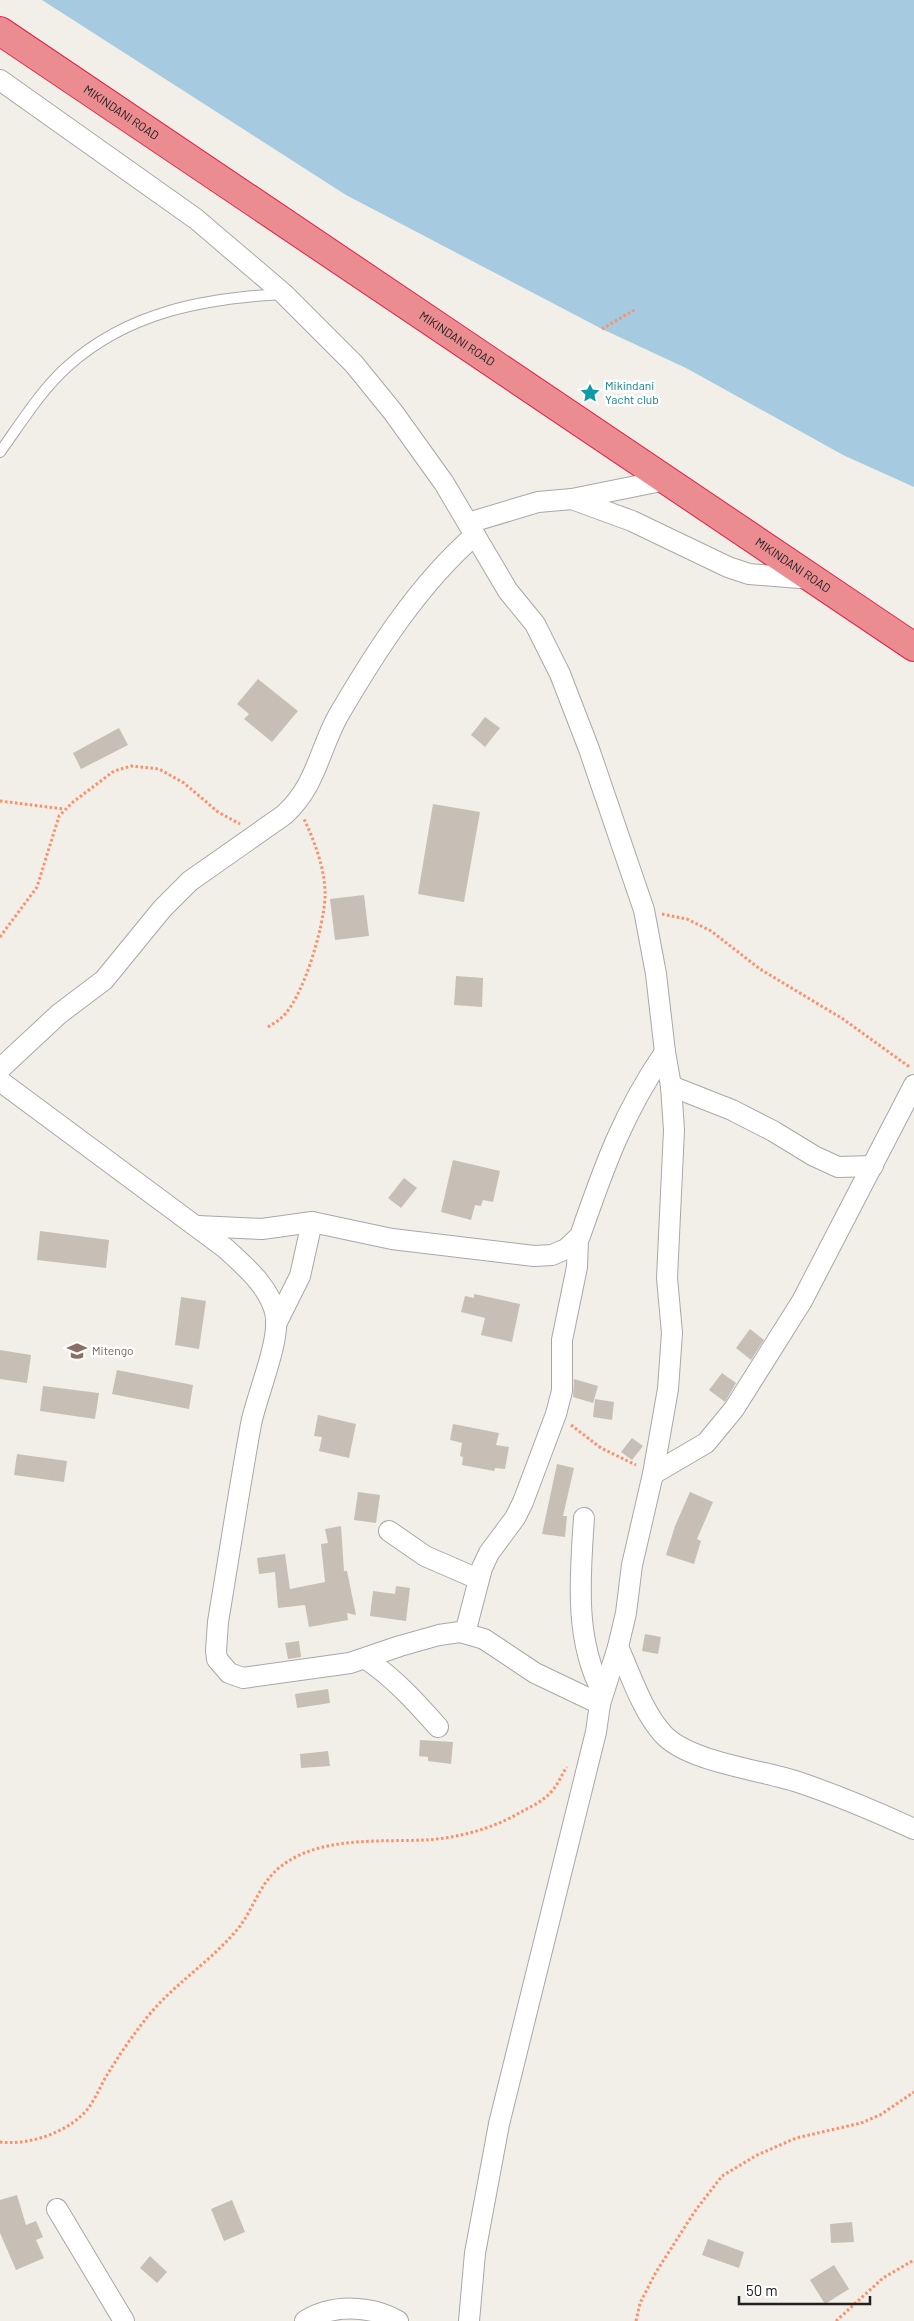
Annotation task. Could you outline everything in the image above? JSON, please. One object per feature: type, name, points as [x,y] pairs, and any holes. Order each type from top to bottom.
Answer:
[{"type":"highway","name":"MIKINDANI ROAD","points":[[0,31],[914,647]]},
{"type":"street","points":[[0,80],[196,219],[284,294],[359,371],[444,483],[508,591],[535,624],[549,650],[589,749],[644,910],[656,974],[664,1052],[671,1086],[674,1130],[666,1278],[672,1333],[668,1389],[653,1474],[632,1565],[626,1613],[618,1647],[601,1699],[596,1732],[499,2124],[475,2253],[469,2321]]},
{"type":"street","points":[[0,1069],[60,1014],[104,980],[162,909],[190,881],[268,826],[297,803],[306,791],[325,742],[338,716],[379,650],[423,587],[457,551],[472,529],[538,502],[572,499],[666,480]]},
{"type":"street","points":[[572,499],[632,521],[728,567],[749,574],[814,580]]},
{"type":"street","points":[[465,1633],[478,1579],[489,1553],[515,1518],[524,1502],[556,1414],[562,1391],[562,1340],[577,1267],[578,1239],[608,1155],[624,1118],[645,1080],[664,1052]]},
{"type":"street","points":[[0,1081],[198,1226],[225,1248],[256,1279],[269,1298],[276,1324],[274,1338],[252,1422],[218,1622],[217,1660],[229,1673],[243,1678],[350,1663],[439,1635],[465,1633],[484,1639],[535,1673],[601,1699]]},
{"type":"street","points":[[653,1474],[706,1443],[734,1409],[802,1301],[914,1085]]},
{"type":"street","points":[[671,1086],[732,1110],[773,1131],[814,1156],[838,1167],[873,1166]]},
{"type":"street","points":[[198,1226],[262,1229],[312,1222],[392,1239],[534,1256],[560,1252],[571,1247],[578,1239]]},
{"type":"street","points":[[276,1324],[300,1276],[312,1222]]},
{"type":"street","points":[[584,1518],[581,1610],[589,1662],[601,1699]]},
{"type":"street","points":[[389,1530],[425,1556],[478,1579]]},
{"type":"street","points":[[618,1647],[654,1720],[664,1735],[676,1745],[706,1758],[800,1783],[914,1829]]},
{"type":"street","points":[[366,1659],[388,1674],[438,1727]]},
{"type":"street","points":[[57,2209],[124,2321]]},
{"type":"street","points":[[305,2321],[325,2312],[351,2309],[375,2312],[398,2321]]},
{"type":"lane","points":[[0,452],[39,398],[67,366],[106,338],[131,324],[200,302],[284,294]]},
{"type":"path","points":[[602,329],[636,309]]},
{"type":"path","points":[[0,938],[37,887],[55,827],[64,810],[114,772],[131,766],[146,766],[159,769],[184,783],[228,819],[239,824],[268,826]]},
{"type":"path","points":[[0,802],[64,810]]},
{"type":"path","points":[[268,1027],[282,1018],[310,970],[323,918],[325,896],[322,871],[297,803]]},
{"type":"path","points":[[644,910],[687,919],[712,931],[760,969],[843,1019],[914,1070]]},
{"type":"path","points":[[556,1414],[601,1448],[653,1474]]},
{"type":"path","points":[[0,2142],[18,2142],[50,2134],[82,2115],[114,2064],[149,2015],[208,1961],[240,1926],[256,1896],[280,1867],[296,1857],[332,1846],[363,1842],[459,1836],[495,1825],[512,1818],[546,1797],[570,1763]]},
{"type":"path","points":[[636,2321],[640,2303],[656,2272],[695,2211],[722,2176],[757,2155],[796,2138],[861,2123],[880,2115],[914,2092]]},
{"type":"path","points":[[836,2321],[883,2278],[914,2260]]},
{"type":"water","points":[[42,0],[914,0],[914,487],[843,455],[686,368],[602,329],[346,195]]},
{"type":"building","points":[[258,679],[298,711],[272,742],[244,719],[249,714],[237,704]]},
{"type":"building","points":[[485,717],[500,728],[485,747],[471,735]]},
{"type":"building","points":[[119,728],[128,745],[81,769],[73,753]]},
{"type":"building","points":[[433,804],[480,812],[464,902],[418,894]]},
{"type":"building","points":[[364,895],[369,936],[335,940],[330,899]]},
{"type":"building","points":[[456,976],[483,978],[482,1007],[454,1005]]},
{"type":"building","points":[[453,1160],[500,1171],[493,1202],[483,1200],[481,1206],[475,1205],[471,1220],[441,1212]]},
{"type":"building","points":[[404,1178],[417,1188],[401,1208],[388,1198]]},
{"type":"building","points":[[40,1231],[109,1240],[106,1268],[37,1260]]},
{"type":"building","points":[[474,1294],[520,1304],[512,1342],[481,1335],[485,1318],[461,1312],[465,1296],[474,1298]]},
{"type":"building","points":[[181,1297],[206,1301],[199,1349],[175,1345]]},
{"type":"building","points":[[750,1329],[764,1340],[751,1360],[736,1348]]},
{"type":"building","points":[[0,1350],[31,1355],[27,1383],[0,1379]]},
{"type":"building","points":[[117,1370],[193,1385],[189,1409],[112,1394]]},
{"type":"building","points":[[722,1373],[736,1383],[725,1402],[709,1390]]},
{"type":"building","points":[[574,1379],[598,1386],[593,1403],[573,1397]]},
{"type":"building","points":[[43,1386],[99,1393],[95,1419],[40,1411]]},
{"type":"building","points":[[595,1399],[614,1402],[612,1420],[593,1417]]},
{"type":"building","points":[[318,1415],[356,1424],[349,1458],[319,1451],[322,1437],[314,1436]]},
{"type":"building","points":[[453,1424],[499,1433],[496,1445],[509,1447],[505,1469],[495,1468],[494,1471],[462,1465],[463,1457],[460,1456],[462,1443],[450,1440]]},
{"type":"building","points":[[632,1438],[643,1446],[632,1460],[621,1452]]},
{"type":"building","points":[[17,1454],[67,1461],[64,1482],[14,1475]]},
{"type":"building","points":[[557,1464],[574,1468],[563,1516],[567,1516],[565,1537],[542,1534]]},
{"type":"building","points":[[358,1492],[380,1495],[376,1523],[354,1520]]},
{"type":"building","points":[[690,1492],[713,1502],[697,1539],[701,1541],[694,1564],[666,1555],[675,1526]]},
{"type":"building","points":[[341,1526],[344,1571],[347,1571],[356,1615],[347,1613],[348,1620],[309,1627],[305,1605],[278,1608],[275,1572],[259,1574],[257,1558],[285,1554],[290,1589],[325,1582],[321,1544],[328,1543],[325,1529]]},
{"type":"building","points":[[396,1586],[410,1588],[406,1621],[370,1616],[373,1591],[395,1594]]},
{"type":"building","points":[[645,1634],[661,1637],[658,1654],[642,1651]]},
{"type":"building","points":[[299,1641],[301,1657],[288,1659],[285,1643]]},
{"type":"building","points":[[328,1689],[330,1703],[297,1708],[295,1694]]},
{"type":"building","points":[[420,1740],[453,1742],[451,1764],[428,1761],[428,1757],[419,1756]]},
{"type":"building","points":[[328,1751],[330,1766],[301,1768],[300,1754]]},
{"type":"building","points":[[17,2195],[26,2225],[36,2221],[43,2237],[36,2240],[44,2258],[16,2270],[0,2233],[0,2200]]},
{"type":"building","points":[[232,2200],[245,2232],[224,2241],[211,2209]]},
{"type":"building","points":[[852,2222],[854,2242],[831,2243],[830,2224]]},
{"type":"building","points":[[708,2239],[744,2252],[739,2268],[702,2255]]},
{"type":"building","points":[[150,2256],[167,2272],[157,2283],[140,2268]]},
{"type":"building","points":[[834,2265],[849,2289],[825,2304],[810,2280]]},
{"type":"place","name":"Mikindani Yacht club","points":[[590,393]]},
{"type":"place","name":"Mitengo","points":[[77,1351]]}]
